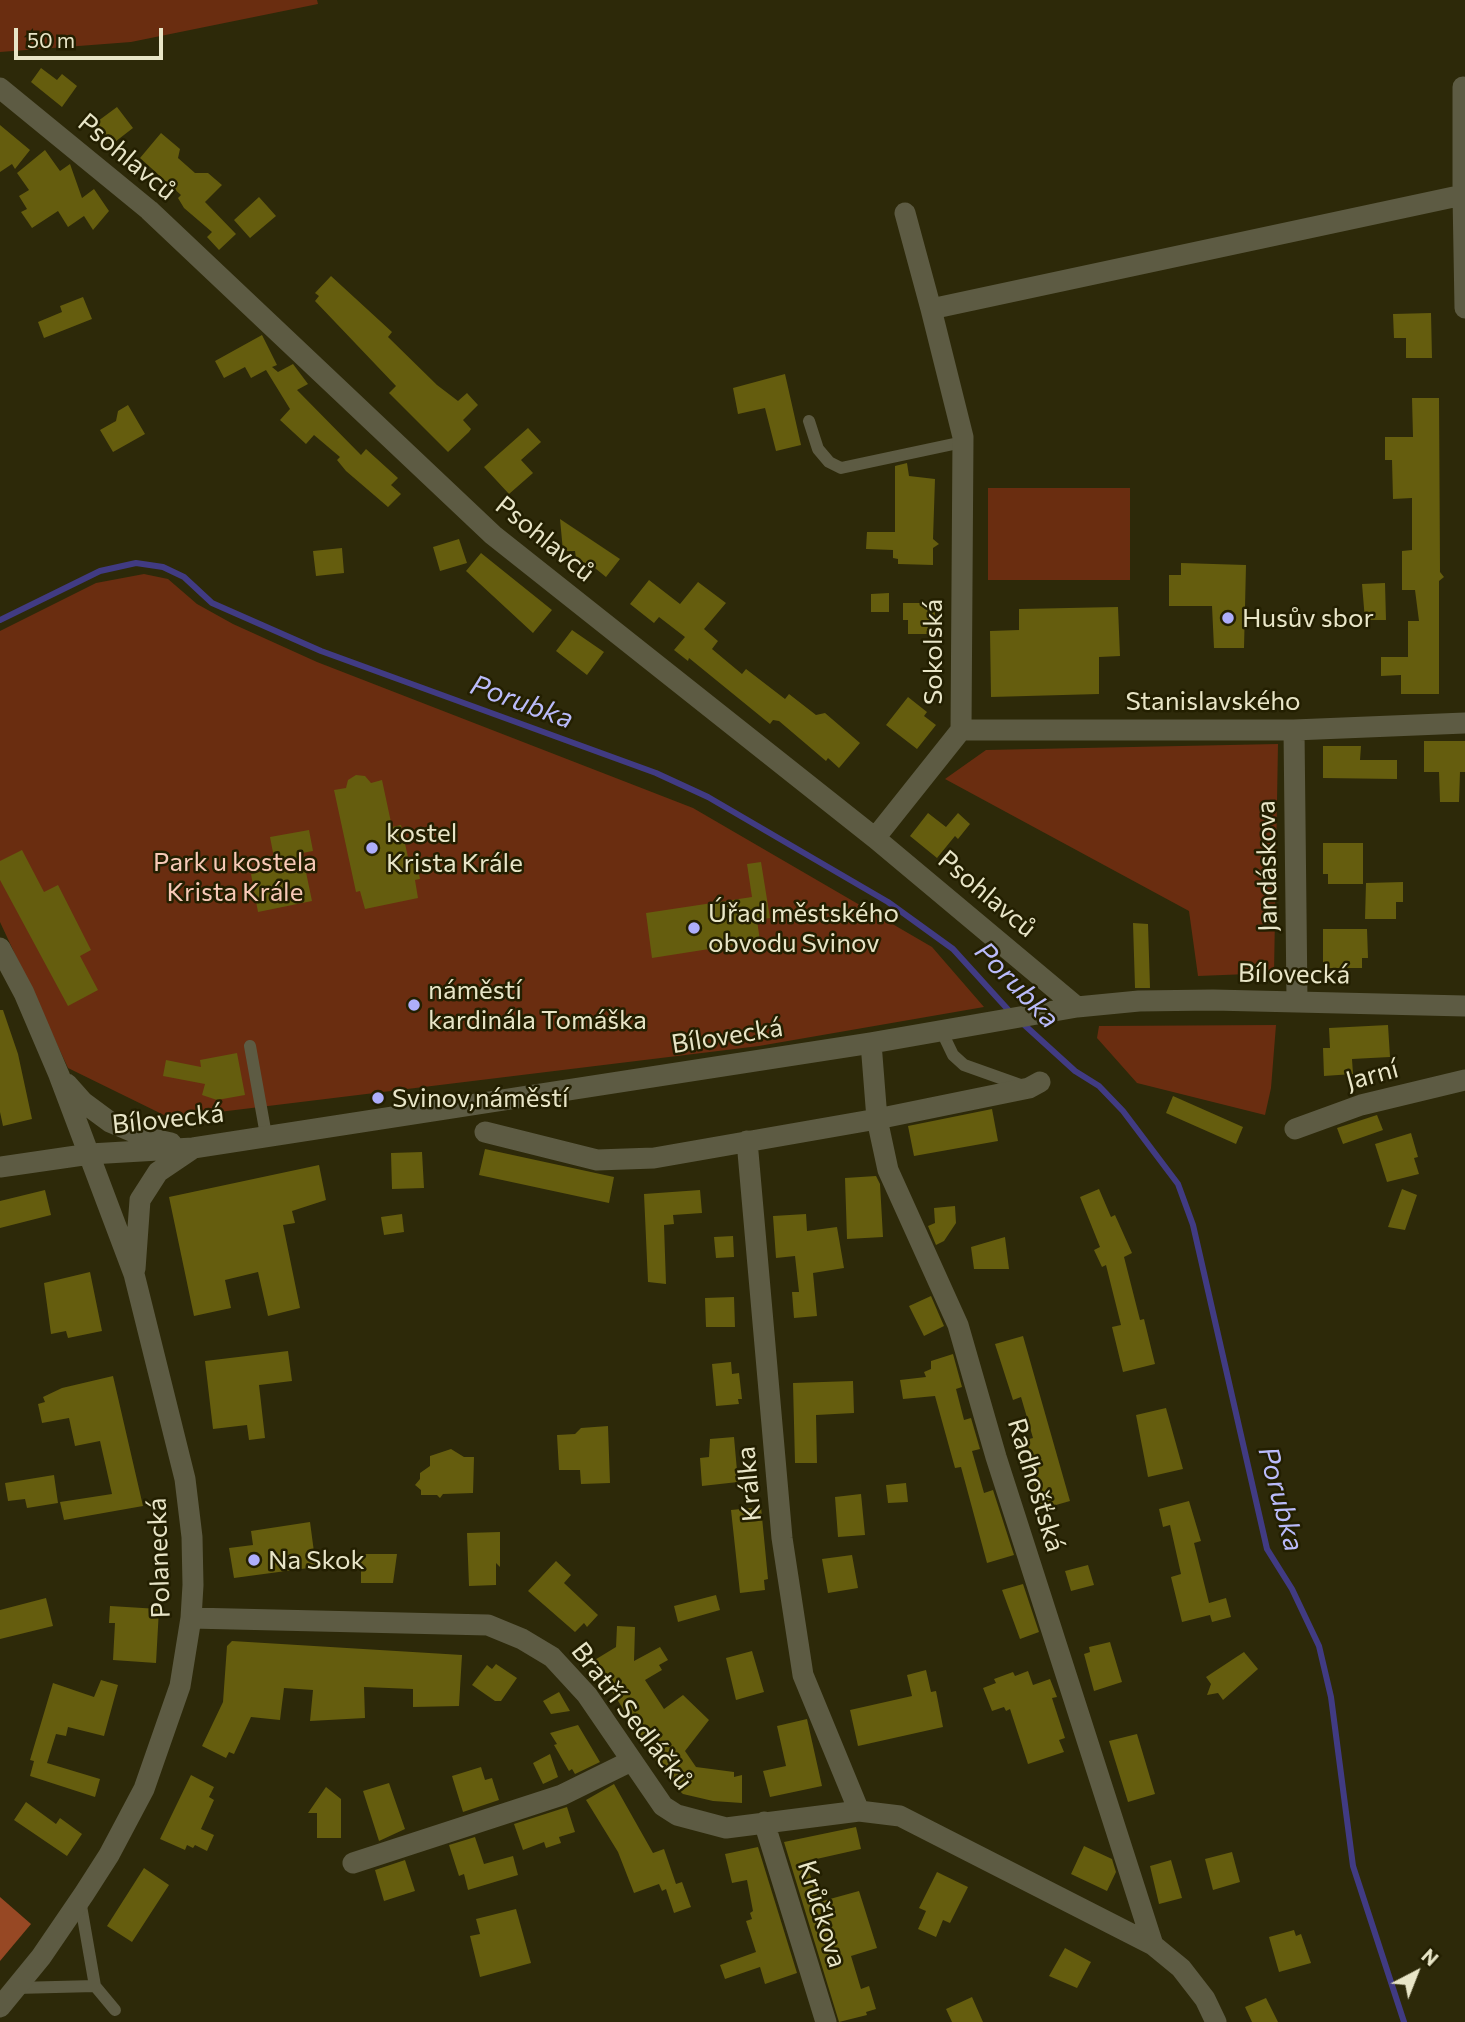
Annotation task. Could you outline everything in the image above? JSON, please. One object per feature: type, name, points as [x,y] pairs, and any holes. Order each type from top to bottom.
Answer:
[{"type":"street","points":[[1463,87],[1465,308]]},
{"type":"street","name":"Psohlavců","points":[[0,88],[149,211],[493,535],[876,838],[1077,1006]]},
{"type":"street","points":[[905,213],[931,309],[1463,195]]},
{"type":"street","name":"Sokolská","points":[[876,838],[961,730],[963,440],[931,309]]},
{"type":"street","name":"Stanislavského","points":[[961,730],[1294,730],[1465,723]]},
{"type":"street","name":"Jandáskova","points":[[1294,730],[1297,1002]]},
{"type":"street","name":"Polanecká","points":[[0,948],[24,993],[59,1075],[134,1274],[189,1507],[193,1562],[191,1618],[180,1686],[159,1753],[130,1818],[80,1900],[0,2007]]},
{"type":"street","name":"Bílovecká","points":[[0,1167],[90,1154],[193,1148],[871,1043],[1077,1006],[1139,1000],[1297,1002],[1463,1011]]},
{"type":"street","name":"Radhošťská","points":[[871,1043],[877,1119],[888,1170],[958,1325],[996,1457],[1153,1945]]},
{"type":"street","points":[[59,1075],[83,1102],[110,1122],[148,1138],[193,1148]]},
{"type":"street","name":"Jarní","points":[[1295,1129],[1361,1105],[1465,1080]]},
{"type":"street","points":[[485,1132],[597,1160],[654,1157],[877,1119],[1035,1085]]},
{"type":"street","name":"Králka","points":[[747,1141],[782,1538],[803,1675],[859,1811]]},
{"type":"street","points":[[134,1274],[141,1200],[158,1172],[193,1148]]},
{"type":"street","name":"Bratří Sedláčků","points":[[191,1618],[488,1625],[522,1639],[552,1657],[586,1695],[663,1806],[677,1815],[726,1828],[859,1811],[900,1816],[1153,1945],[1181,1968],[1205,1999],[1216,2022]]},
{"type":"street","points":[[353,1863],[562,1795],[631,1761]]},
{"type":"street","name":"Krůčkova","points":[[764,1822],[826,2022]]},
{"type":"lane","points":[[809,421],[818,449],[829,462],[841,468],[963,440]]},
{"type":"lane","points":[[941,1030],[953,1055],[964,1065],[1035,1085]]},
{"type":"lane","points":[[250,1046],[266,1135]]},
{"type":"lane","points":[[80,1900],[95,1986],[115,2010]]},
{"type":"lane","points":[[16,1988],[95,1986]]},
{"type":"green space","points":[[0,0],[317,0],[318,4],[131,42],[0,52]]},
{"type":"green space","points":[[988,488],[1130,488],[1130,580],[988,580]]},
{"type":"green space","name":"Park u kostela Krista Krále","points":[[144,574],[168,579],[197,604],[233,624],[317,662],[693,808],[932,947],[984,1007],[759,1046],[170,1118],[68,1068],[0,922],[0,631],[96,583]]},
{"type":"green space","points":[[1278,744],[1274,973],[1198,976],[1189,911],[945,779],[986,750]]},
{"type":"green space","points":[[1276,1025],[1271,1088],[1265,1115],[1137,1083],[1097,1038],[1099,1026]]},
{"type":"shaded area","points":[[0,1897],[31,1924],[0,1961]]},
{"type":"building","points":[[41,68],[57,80],[62,74],[77,86],[62,107],[31,82]]},
{"type":"building","points":[[117,107],[133,128],[111,145],[94,124]]},
{"type":"building","points":[[0,125],[30,150],[15,169],[12,164],[0,172]]},
{"type":"building","points":[[161,133],[180,149],[178,158],[195,173],[208,173],[222,185],[205,202],[236,234],[219,250],[207,237],[212,232],[184,208],[178,198],[181,195],[140,158]]},
{"type":"building","points":[[45,150],[60,171],[70,164],[82,198],[94,189],[109,211],[93,230],[84,216],[68,227],[58,211],[32,228],[21,212],[27,209],[19,196],[29,190],[17,173]]},
{"type":"building","points":[[259,197],[276,216],[250,238],[234,220]]},
{"type":"building","points":[[331,276],[392,332],[388,337],[437,385],[458,401],[467,393],[478,405],[463,420],[471,429],[448,452],[389,393],[396,386],[315,301],[319,296],[315,293]]},
{"type":"building","points":[[83,297],[92,319],[44,338],[38,322],[62,312],[60,306]]},
{"type":"building","points":[[1431,313],[1432,358],[1406,358],[1406,338],[1394,338],[1393,314]]},
{"type":"building","points":[[262,335],[277,365],[272,367],[278,372],[293,364],[308,384],[297,390],[361,455],[366,449],[398,478],[391,485],[401,494],[388,507],[346,471],[337,460],[340,457],[314,435],[306,444],[280,420],[290,409],[266,370],[251,378],[245,367],[224,378],[215,361]]},
{"type":"building","points":[[785,374],[801,445],[776,451],[765,408],[738,414],[733,388]]},
{"type":"building","points":[[1412,398],[1439,398],[1440,572],[1444,577],[1439,581],[1439,694],[1401,694],[1401,675],[1381,676],[1381,657],[1408,657],[1408,621],[1419,621],[1415,590],[1402,590],[1402,551],[1412,550],[1412,498],[1393,499],[1392,460],[1385,460],[1385,437],[1413,437]]},
{"type":"building","points":[[128,405],[145,434],[113,452],[100,430],[116,421],[118,411]]},
{"type":"building","points":[[528,428],[541,442],[521,460],[533,473],[509,494],[484,467]]},
{"type":"building","points":[[907,463],[909,476],[935,479],[933,539],[939,544],[933,548],[933,565],[898,564],[898,559],[893,558],[893,550],[866,549],[867,532],[895,532],[895,466]]},
{"type":"building","points":[[560,519],[620,559],[606,577],[590,564],[587,567],[576,558],[575,551],[563,551]]},
{"type":"building","points":[[459,539],[467,563],[440,571],[433,547]]},
{"type":"building","points":[[342,548],[344,573],[316,576],[313,551]]},
{"type":"building","points":[[481,553],[552,610],[533,633],[466,571]]},
{"type":"building","name":"Husův sbor","points":[[1181,563],[1246,565],[1244,648],[1214,648],[1212,606],[1169,606],[1169,575],[1181,575]]},
{"type":"building","points":[[649,580],[680,604],[698,582],[726,603],[704,629],[718,641],[712,649],[742,674],[746,669],[785,699],[789,694],[816,715],[825,713],[860,743],[839,768],[828,758],[826,761],[779,721],[773,720],[770,724],[689,658],[688,661],[674,650],[685,637],[659,617],[654,623],[630,604]]},
{"type":"building","points":[[1385,583],[1386,620],[1365,620],[1362,584]]},
{"type":"building","points":[[889,593],[889,612],[871,612],[871,594]]},
{"type":"building","points":[[903,603],[935,603],[935,634],[908,634],[908,620],[903,620]]},
{"type":"building","points":[[1118,607],[1120,656],[1099,657],[1099,694],[991,697],[990,631],[1019,630],[1019,609]]},
{"type":"building","points":[[572,630],[604,652],[587,675],[556,651]]},
{"type":"building","points":[[908,697],[927,712],[924,716],[936,725],[917,749],[886,725]]},
{"type":"building","points":[[1424,741],[1465,741],[1465,772],[1460,772],[1459,802],[1440,802],[1439,772],[1424,772]]},
{"type":"building","points":[[1323,746],[1361,746],[1360,760],[1397,760],[1397,779],[1323,778]]},
{"type":"building","name":"kostel Krista Krále","points":[[356,775],[365,776],[371,783],[382,780],[392,827],[401,825],[409,862],[416,860],[420,879],[415,880],[418,898],[365,909],[360,891],[356,892],[334,790],[346,788],[348,780]]},
{"type":"building","points":[[928,813],[946,827],[958,813],[970,824],[958,839],[955,836],[937,858],[910,836]]},
{"type":"building","points":[[309,830],[313,851],[302,853],[312,901],[258,912],[251,874],[276,868],[270,837]]},
{"type":"building","points":[[1323,843],[1363,843],[1363,884],[1328,884],[1328,874],[1323,874]]},
{"type":"building","points":[[22,850],[44,892],[58,885],[91,950],[80,956],[98,990],[68,1006],[0,880],[0,861]]},
{"type":"building","points":[[761,862],[770,918],[757,920],[760,941],[652,958],[646,913],[752,897],[747,864]]},
{"type":"building","points":[[1403,882],[1403,902],[1396,902],[1396,919],[1365,919],[1366,883]]},
{"type":"building","points":[[1133,923],[1148,924],[1150,988],[1135,988]]},
{"type":"building","points":[[1323,929],[1367,929],[1368,958],[1362,958],[1362,968],[1323,968]]},
{"type":"building","points":[[0,1010],[3,1010],[18,1054],[32,1119],[3,1126],[0,1112]]},
{"type":"building","points":[[1388,1025],[1390,1057],[1352,1059],[1353,1074],[1324,1076],[1323,1048],[1330,1048],[1329,1028]]},
{"type":"building","points":[[237,1053],[245,1095],[217,1100],[202,1095],[205,1084],[163,1076],[166,1060],[201,1067],[200,1060]]},
{"type":"building","points":[[1173,1096],[1243,1127],[1236,1144],[1166,1113]]},
{"type":"building","points":[[992,1109],[998,1141],[914,1156],[908,1126]]},
{"type":"building","points":[[1377,1115],[1383,1130],[1343,1144],[1337,1128]]},
{"type":"building","points":[[1411,1133],[1418,1157],[1414,1158],[1419,1174],[1387,1182],[1375,1144]]},
{"type":"building","points":[[485,1149],[614,1177],[609,1203],[479,1175]]},
{"type":"building","points":[[422,1152],[424,1188],[392,1189],[391,1153]]},
{"type":"building","points":[[319,1165],[326,1200],[292,1211],[295,1223],[283,1225],[300,1308],[268,1316],[258,1272],[225,1280],[231,1308],[194,1316],[169,1197]]},
{"type":"building","points":[[876,1176],[880,1184],[883,1237],[847,1239],[845,1178]]},
{"type":"building","points":[[1099,1189],[1111,1217],[1115,1215],[1132,1253],[1124,1257],[1140,1320],[1144,1319],[1155,1364],[1123,1372],[1112,1327],[1121,1325],[1106,1265],[1102,1267],[1094,1250],[1100,1247],[1080,1197]]},
{"type":"building","points":[[1402,1189],[1417,1195],[1405,1230],[1388,1227]]},
{"type":"building","points":[[45,1190],[51,1215],[0,1228],[0,1201]]},
{"type":"building","points":[[700,1190],[702,1213],[673,1215],[674,1224],[664,1225],[666,1284],[648,1282],[644,1194]]},
{"type":"building","points":[[955,1206],[956,1223],[944,1241],[936,1245],[928,1226],[935,1223],[934,1208]]},
{"type":"building","points":[[402,1214],[404,1232],[384,1235],[381,1217]]},
{"type":"building","points":[[806,1214],[807,1231],[837,1227],[844,1268],[813,1273],[817,1316],[794,1318],[792,1292],[799,1292],[795,1256],[776,1258],[773,1216]]},
{"type":"building","points":[[733,1236],[734,1257],[716,1258],[714,1237]]},
{"type":"building","points":[[1005,1237],[1009,1269],[974,1269],[971,1247]]},
{"type":"building","points":[[90,1272],[102,1331],[68,1338],[66,1331],[51,1334],[44,1283]]},
{"type":"building","points":[[931,1296],[944,1326],[924,1336],[909,1306]]},
{"type":"building","points":[[734,1297],[735,1327],[706,1327],[705,1298]]},
{"type":"building","points":[[1023,1336],[1070,1501],[1042,1509],[1027,1460],[1033,1457],[1025,1440],[1033,1438],[1021,1397],[1013,1400],[995,1344]]},
{"type":"building","points":[[288,1351],[292,1381],[259,1385],[265,1438],[249,1440],[247,1425],[213,1429],[205,1361]]},
{"type":"building","points":[[953,1354],[962,1387],[956,1389],[964,1420],[971,1418],[980,1449],[972,1451],[984,1493],[993,1490],[1014,1555],[987,1563],[961,1467],[955,1468],[935,1396],[903,1399],[900,1380],[926,1377],[924,1372],[931,1369],[931,1361]]},
{"type":"building","points":[[731,1362],[732,1374],[739,1373],[742,1399],[738,1399],[739,1404],[716,1406],[712,1364]]},
{"type":"building","points":[[113,1376],[143,1506],[64,1520],[60,1502],[112,1494],[100,1441],[75,1446],[69,1418],[42,1423],[38,1404],[45,1402],[43,1397],[62,1388]]},
{"type":"building","points":[[853,1381],[854,1413],[816,1415],[817,1463],[795,1463],[793,1383]]},
{"type":"building","points":[[1166,1408],[1183,1469],[1148,1477],[1136,1415]]},
{"type":"building","points":[[608,1426],[610,1483],[581,1484],[580,1470],[559,1470],[557,1435],[575,1434],[581,1428]]},
{"type":"building","points":[[734,1437],[738,1482],[702,1486],[700,1458],[709,1457],[710,1439]]},
{"type":"building","points":[[451,1449],[464,1457],[474,1457],[473,1493],[443,1494],[440,1498],[437,1495],[421,1495],[421,1490],[415,1485],[420,1479],[420,1473],[430,1466],[430,1456]]},
{"type":"building","points":[[54,1475],[58,1503],[27,1508],[25,1499],[8,1501],[5,1483]]},
{"type":"building","points":[[906,1483],[908,1502],[888,1503],[886,1485]]},
{"type":"building","points":[[861,1494],[865,1535],[838,1537],[835,1497]]},
{"type":"building","points":[[1189,1501],[1201,1541],[1194,1543],[1209,1603],[1226,1598],[1231,1617],[1212,1622],[1210,1615],[1182,1622],[1171,1577],[1181,1574],[1170,1525],[1163,1527],[1159,1509]]},
{"type":"building","points":[[761,1507],[768,1579],[764,1580],[765,1590],[740,1593],[731,1510]]},
{"type":"building","points":[[310,1522],[316,1567],[234,1578],[229,1548],[253,1545],[251,1531]]},
{"type":"building","points":[[500,1532],[500,1567],[496,1563],[496,1585],[469,1586],[467,1533]]},
{"type":"building","points":[[361,1554],[397,1554],[393,1583],[361,1583]]},
{"type":"building","points":[[852,1555],[858,1588],[828,1593],[822,1559]]},
{"type":"building","points":[[556,1561],[571,1575],[564,1583],[598,1615],[587,1627],[584,1623],[575,1632],[528,1591]]},
{"type":"building","points":[[1088,1565],[1094,1585],[1071,1591],[1065,1571]]},
{"type":"building","points":[[1023,1584],[1039,1632],[1020,1639],[1002,1590]]},
{"type":"building","points":[[716,1595],[720,1610],[678,1622],[674,1606]]},
{"type":"building","points":[[46,1598],[53,1626],[0,1639],[0,1610]]},
{"type":"building","points":[[110,1606],[159,1609],[156,1663],[113,1660],[115,1623],[109,1623]]},
{"type":"building","points":[[617,1626],[635,1627],[634,1661],[660,1647],[668,1660],[659,1665],[662,1670],[645,1680],[664,1709],[683,1695],[709,1720],[685,1751],[696,1767],[734,1772],[734,1777],[742,1775],[742,1803],[713,1801],[683,1794],[662,1771],[593,1661],[616,1647]]},
{"type":"building","points":[[232,1641],[462,1655],[459,1706],[413,1707],[413,1689],[364,1687],[365,1718],[310,1721],[313,1690],[284,1688],[280,1720],[251,1717],[234,1754],[229,1752],[226,1758],[202,1746],[223,1702],[227,1646]]},
{"type":"building","points":[[1110,1642],[1122,1682],[1094,1691],[1084,1654],[1090,1652],[1089,1647]]},
{"type":"building","points":[[752,1651],[764,1692],[736,1700],[726,1658]]},
{"type":"building","points":[[1244,1652],[1258,1669],[1223,1700],[1218,1693],[1207,1695],[1211,1684],[1206,1677]]},
{"type":"building","points":[[496,1664],[517,1678],[501,1701],[495,1701],[472,1685],[487,1665],[492,1669]]},
{"type":"building","points":[[926,1670],[931,1692],[936,1691],[943,1727],[858,1746],[850,1710],[912,1696],[907,1675]]},
{"type":"building","points":[[1028,1671],[1033,1685],[1050,1679],[1057,1697],[1052,1698],[1065,1738],[1059,1740],[1064,1752],[1028,1764],[1010,1709],[1006,1711],[1004,1707],[992,1711],[983,1688],[996,1683],[994,1679],[1013,1672],[1015,1676]]},
{"type":"building","points":[[101,1680],[118,1685],[104,1736],[68,1727],[66,1736],[56,1734],[47,1763],[100,1779],[95,1797],[30,1776],[34,1761],[30,1760],[53,1683],[94,1697]]},
{"type":"building","points":[[559,1692],[570,1711],[551,1714],[543,1701]]},
{"type":"building","points":[[807,1719],[822,1786],[770,1797],[763,1771],[786,1766],[777,1726]]},
{"type":"building","points":[[578,1725],[600,1762],[575,1774],[572,1769],[569,1771],[550,1733]]},
{"type":"building","points":[[1137,1734],[1155,1794],[1128,1802],[1109,1741]]},
{"type":"building","points":[[550,1754],[558,1777],[543,1784],[533,1763]]},
{"type":"building","points":[[481,1767],[485,1780],[492,1778],[499,1800],[463,1812],[452,1776]]},
{"type":"building","points":[[191,1775],[214,1787],[209,1797],[214,1800],[201,1829],[214,1835],[207,1851],[195,1845],[193,1848],[187,1845],[185,1850],[160,1839]]},
{"type":"building","points":[[389,1783],[405,1829],[379,1841],[363,1791]]},
{"type":"building","points":[[614,1784],[653,1853],[664,1849],[676,1884],[682,1882],[691,1907],[674,1913],[666,1889],[662,1891],[659,1884],[634,1893],[618,1852],[586,1800]]},
{"type":"building","points":[[326,1787],[341,1799],[341,1838],[317,1838],[317,1813],[308,1813]]},
{"type":"building","points":[[26,1802],[56,1824],[60,1818],[82,1834],[67,1856],[14,1820]]},
{"type":"building","points":[[567,1807],[575,1832],[559,1837],[561,1843],[546,1848],[544,1842],[523,1850],[514,1824]]},
{"type":"building","points":[[856,1827],[861,1849],[812,1860],[813,1864],[807,1865],[819,1902],[859,1891],[877,1948],[851,1956],[861,1989],[869,1986],[876,2009],[866,2012],[867,2015],[839,2022],[784,1842]]},
{"type":"building","points":[[475,1837],[484,1864],[513,1856],[518,1875],[468,1890],[464,1874],[459,1876],[449,1845]]},
{"type":"building","points":[[1084,1846],[1112,1859],[1116,1872],[1107,1891],[1071,1874]]},
{"type":"building","points":[[758,1847],[797,1973],[765,1984],[760,1967],[725,1979],[720,1965],[756,1952],[746,1921],[752,1919],[750,1913],[753,1911],[747,1880],[732,1883],[725,1854]]},
{"type":"building","points":[[1232,1852],[1240,1882],[1213,1890],[1205,1859]]},
{"type":"building","points":[[405,1860],[415,1891],[384,1901],[375,1870]]},
{"type":"building","points":[[1171,1860],[1182,1898],[1159,1904],[1150,1866]]},
{"type":"building","points":[[144,1868],[169,1885],[132,1942],[107,1926]]},
{"type":"building","points":[[937,1872],[968,1887],[950,1923],[943,1920],[936,1937],[918,1929],[926,1911],[919,1908]]},
{"type":"building","points":[[516,1909],[531,1963],[480,1977],[470,1936],[480,1934],[476,1919]]},
{"type":"building","points":[[1294,1930],[1296,1936],[1301,1934],[1311,1963],[1279,1972],[1269,1937]]},
{"type":"building","points":[[1065,1948],[1091,1962],[1077,1988],[1049,1976]]},
{"type":"building","points":[[972,1997],[983,2022],[952,2022],[946,2009]]},
{"type":"building","points":[[1266,1998],[1278,2022],[1252,2022],[1245,2007]]},
{"type":"waterway","name":"Porubka","points":[[0,620],[100,571],[136,563],[163,567],[184,577],[212,603],[321,651],[656,773],[708,797],[888,902],[953,949],[1012,1014]]},
{"type":"waterway","name":"Porubka","points":[[1020,1021],[1075,1071],[1099,1086],[1123,1111],[1178,1184],[1193,1225],[1267,1549],[1292,1589],[1319,1646],[1331,1697],[1353,1866],[1404,2022]]},
{"type":"place","name":"Husův sbor","points":[[1228,618]]},
{"type":"place","name":"kostel Krista Krále","points":[[372,848]]},
{"type":"place","name":"Úřad městského obvodu Svinov","points":[[694,928]]},
{"type":"place","name":"náměstí kardinála Tomáška","points":[[414,1005]]},
{"type":"place","name":"Svinov,náměstí","points":[[378,1098]]},
{"type":"place","name":"Na Skok","points":[[254,1560]]}]
